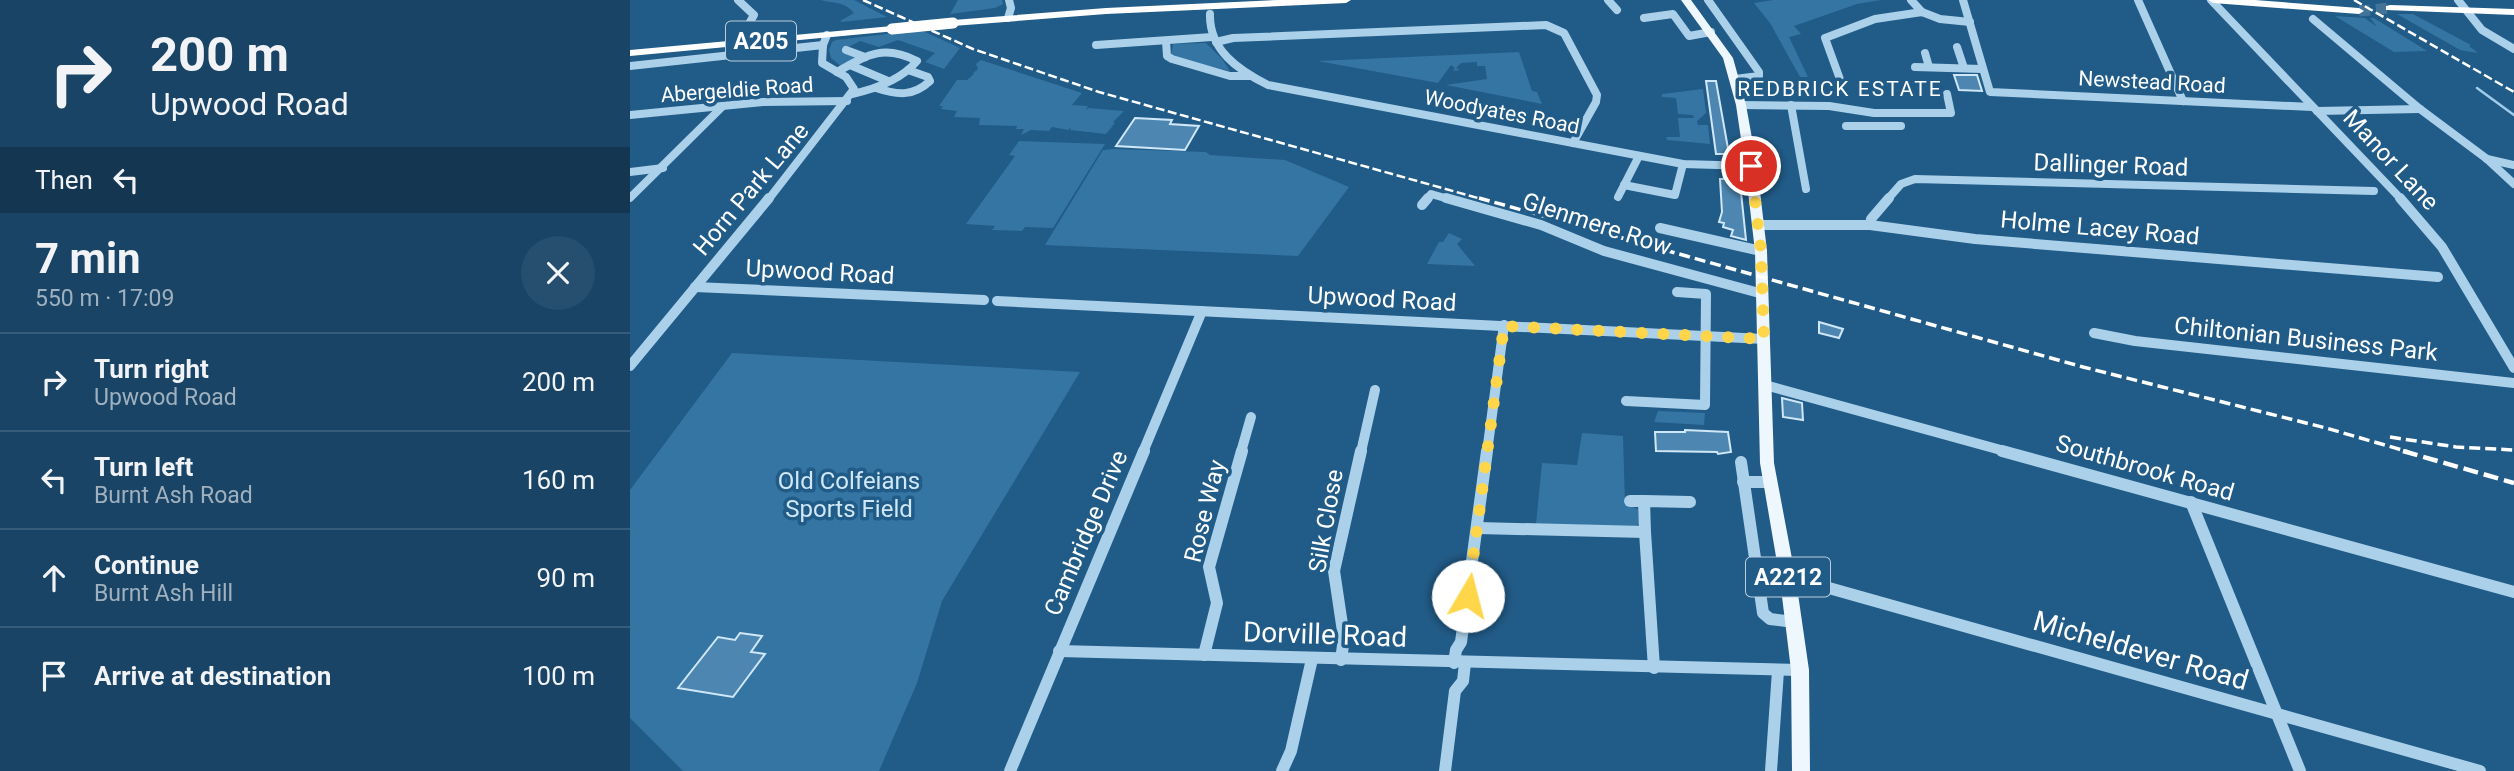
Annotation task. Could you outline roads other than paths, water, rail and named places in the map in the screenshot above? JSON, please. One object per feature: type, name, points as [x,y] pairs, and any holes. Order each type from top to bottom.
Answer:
[{"type":"highway","name":"A205","points":[[630,53],[825,40],[890,27],[1009,10],[1175,0]]},
{"type":"highway","name":"A205","points":[[630,45],[743,34],[953,23],[1009,10],[1346,0]]},
{"type":"highway","points":[[2212,0],[2359,11]]},
{"type":"highway","points":[[2390,8],[2460,5],[2514,12]]},
{"type":"main road","name":"A2212","points":[[1686,0],[1724,50],[1735,79],[1751,166],[1761,251],[1767,463],[1788,580],[1800,670],[1801,771]]},
{"type":"street","points":[[738,0],[754,16],[743,34]]},
{"type":"street","points":[[1608,0],[1617,10]]},
{"type":"street","points":[[1708,0],[1759,72],[1759,76],[1754,79],[1735,79]]},
{"type":"street","points":[[1911,0],[1931,18],[1970,22]]},
{"type":"street","points":[[1915,67],[1982,69],[1963,0]]},
{"type":"street","points":[[2138,0],[2183,101]]},
{"type":"street","name":"Manor Lane","points":[[2212,0],[2394,191],[2442,247],[2514,368]]},
{"type":"street","points":[[2460,5],[2488,35],[2514,49]]},
{"type":"street","points":[[1841,82],[1825,38],[1875,19],[1922,12]]},
{"type":"street","points":[[1210,14],[1214,40]]},
{"type":"street","points":[[1644,18],[1673,15],[1689,36],[1711,32]]},
{"type":"street","points":[[2313,19],[2420,108],[2487,159],[2514,184]]},
{"type":"street","points":[[1096,44],[1510,25],[1553,26],[1564,33],[1597,95],[1596,102],[1573,143]]},
{"type":"street","points":[[630,65],[825,40],[822,63],[851,84],[850,97]]},
{"type":"street","name":"Woodyates Road","points":[[1214,40],[1250,76],[1269,85],[1683,164],[1751,166]]},
{"type":"street","name":"Woodyates Road","points":[[1166,41],[1167,56],[1170,59],[1230,76],[1250,76]]},
{"type":"street","points":[[1957,47],[1964,68]]},
{"type":"street","points":[[846,50],[865,57]]},
{"type":"street","points":[[837,72],[873,52],[890,50],[917,61],[908,70],[876,88]]},
{"type":"street","points":[[1925,53],[1929,67]]},
{"type":"street","points":[[850,65],[888,81]]},
{"type":"street","name":"Newstead Road","points":[[1982,69],[1990,92],[2315,109],[2420,108]]},
{"type":"street","points":[[876,88],[895,96],[906,95],[917,92],[930,81],[928,77],[908,70]]},
{"type":"street","name":"Abergeldie Road","points":[[630,115],[850,97],[876,88]]},
{"type":"street","points":[[1947,94],[1956,125]]},
{"type":"street","name":"Horn Park Lane","points":[[630,366],[802,160],[850,97]]},
{"type":"street","points":[[1741,105],[1829,106],[1858,110],[1951,113]]},
{"type":"street","points":[[1791,105],[1806,188]]},
{"type":"street","points":[[630,198],[723,106]]},
{"type":"street","points":[[1858,110],[1863,126]]},
{"type":"street","points":[[1846,126],[1901,126]]},
{"type":"street","points":[[1618,197],[1639,156]]},
{"type":"street","points":[[2487,159],[2514,165]]},
{"type":"street","points":[[1624,185],[1675,195],[1683,164]]},
{"type":"street","points":[[630,172],[663,168]]},
{"type":"street","name":"Dallinger Road","points":[[1870,225],[1871,219],[1908,179],[2374,191]]},
{"type":"street","name":"Glenmere Row","points":[[1422,205],[1431,194],[1542,226],[1617,254],[1763,294]]},
{"type":"street","name":"Holme Lacey Road","points":[[1759,225],[1870,225],[1975,239],[2438,277]]},
{"type":"street","points":[[1660,228],[1761,251]]},
{"type":"street","name":"Upwood Road","points":[[695,287],[984,300]]},
{"type":"street","points":[[1626,401],[1705,405],[1706,294],[1677,292]]},
{"type":"street","name":"Upwood Road","points":[[997,301],[1764,339]]},
{"type":"street","name":"Cambridge Drive","points":[[1010,771],[1202,311]]},
{"type":"street","points":[[1445,771],[1455,691],[1463,681],[1456,650],[1461,642],[1478,528],[1504,326]]},
{"type":"street","name":"Chiltonian Business Park","points":[[2094,333],[2135,341],[2514,383]]},
{"type":"street","name":"Southbrook Road","points":[[1765,384],[2514,592]]},
{"type":"street","name":"Silk Close","points":[[1341,660],[1345,638],[1334,571],[1375,390]]},
{"type":"street","name":"Rose Way","points":[[1204,655],[1217,603],[1209,567],[1251,417]]},
{"type":"street","points":[[1741,462],[1763,613],[1770,619],[1794,622]]},
{"type":"street","points":[[1743,482],[1771,482]]},
{"type":"street","points":[[1630,500],[1690,502]]},
{"type":"street","points":[[1644,501],[1654,668]]},
{"type":"street","points":[[2191,502],[2300,771]]},
{"type":"street","points":[[1478,528],[1645,532]]},
{"type":"street","name":"Micheldever Road","points":[[1788,580],[1804,581],[2480,771]]},
{"type":"street","name":"Dorville Road","points":[[1059,651],[1800,670]]},
{"type":"street","points":[[1282,771],[1291,751],[1312,659]]},
{"type":"street","points":[[1771,771],[1778,671]]},
{"type":"waterway","points":[[2477,88],[2514,115]]},
{"type":"tunnel","points":[[2359,11],[2390,8]]},
{"type":"railway","points":[[863,0],[973,49],[1099,92],[1485,200]]},
{"type":"railway","points":[[2354,0],[2514,92]]},
{"type":"railway","points":[[1479,198],[2083,367],[2326,428],[2409,452]]},
{"type":"railway","points":[[2390,437],[2456,447],[2514,450]]},
{"type":"railway","points":[[2403,451],[2514,483]]},
{"type":"district","name":"REDBRICK ESTATE","points":[[1840,89]]},
{"type":"park label","name":"Old Colfeians Sports Field","points":[[849,495]]}]
